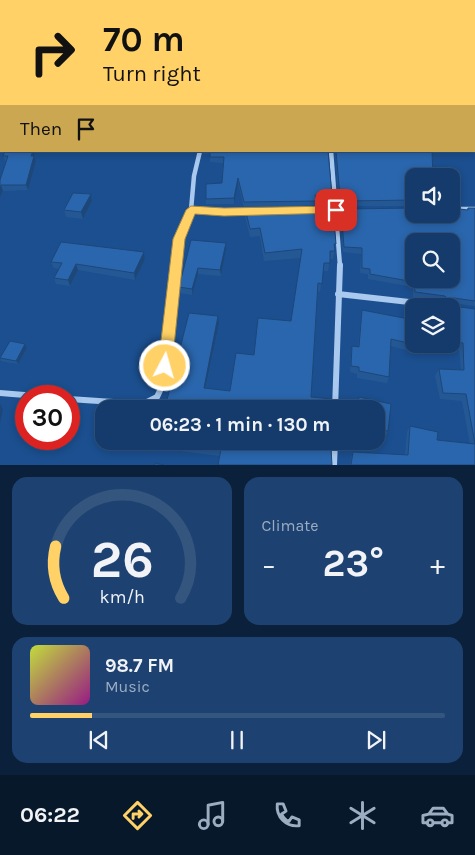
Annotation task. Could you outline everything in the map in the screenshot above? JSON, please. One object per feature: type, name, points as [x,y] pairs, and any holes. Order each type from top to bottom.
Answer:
[{"type":"street","points":[[80,400],[143,404],[154,401],[159,396],[163,384],[179,239],[191,210],[194,176],[200,152]]},
{"type":"street","points":[[331,152],[341,260],[338,294],[335,400]]},
{"type":"street","points":[[460,209],[475,209]]},
{"type":"street","points":[[191,210],[224,212],[261,211]]},
{"type":"street","points":[[308,210],[356,210]]},
{"type":"street","points":[[338,294],[405,302]]},
{"type":"street","points":[[0,393],[15,394]]},
{"type":"street","points":[[334,465],[335,450]]},
{"type":"building","points":[[5,152],[33,152],[31,156],[34,156],[26,185],[1,185],[0,187],[0,180],[8,156],[3,156]]},
{"type":"building","points":[[210,152],[328,152],[332,195],[315,195],[316,201],[244,202],[238,178],[234,198],[206,199],[206,184],[222,183],[224,157],[210,157]]},
{"type":"building","points":[[336,152],[432,152],[433,168],[405,168],[405,200],[346,201],[345,196],[340,196]]},
{"type":"building","points":[[73,193],[91,194],[81,212],[64,210]]},
{"type":"building","points":[[317,206],[319,220],[334,220],[335,251],[330,251],[330,263],[324,263],[322,284],[318,283],[311,397],[332,400],[167,400],[189,313],[218,316],[204,388],[230,391],[236,353],[254,355],[258,318],[291,321],[302,249],[265,253],[260,228],[250,229],[245,208]]},
{"type":"building","points":[[405,208],[405,223],[460,223],[460,209],[468,210],[468,208],[475,208],[475,301],[415,292],[415,288],[460,288],[460,233],[405,233],[405,280],[370,274],[370,269],[362,268],[362,248],[344,247],[342,222],[350,222],[347,209]]},
{"type":"building","points":[[191,240],[226,243],[220,270],[198,268],[192,289],[179,287]]},
{"type":"building","points":[[61,242],[144,252],[134,273],[76,264],[68,280],[54,278],[62,263],[51,262]]},
{"type":"building","points":[[460,307],[475,309],[475,444],[466,394],[443,393],[439,369],[464,370],[463,343],[460,342]]},
{"type":"building","points":[[362,310],[405,318],[405,342],[391,339],[389,377],[359,371],[359,367],[351,366],[352,346],[359,347]]},
{"type":"building","points":[[10,341],[25,344],[16,361],[0,358]]},
{"type":"building","points":[[359,397],[373,400],[359,400]]},
{"type":"building","points":[[385,403],[391,404],[388,431],[385,430]]},
{"type":"building","points":[[410,426],[438,432],[437,440],[475,444],[475,465],[351,465],[353,452],[408,455]]},
{"type":"building","points":[[221,450],[331,450],[332,465],[218,465]]},
{"type":"route","points":[[165,366],[179,239],[191,210],[224,212],[336,210]]}]
